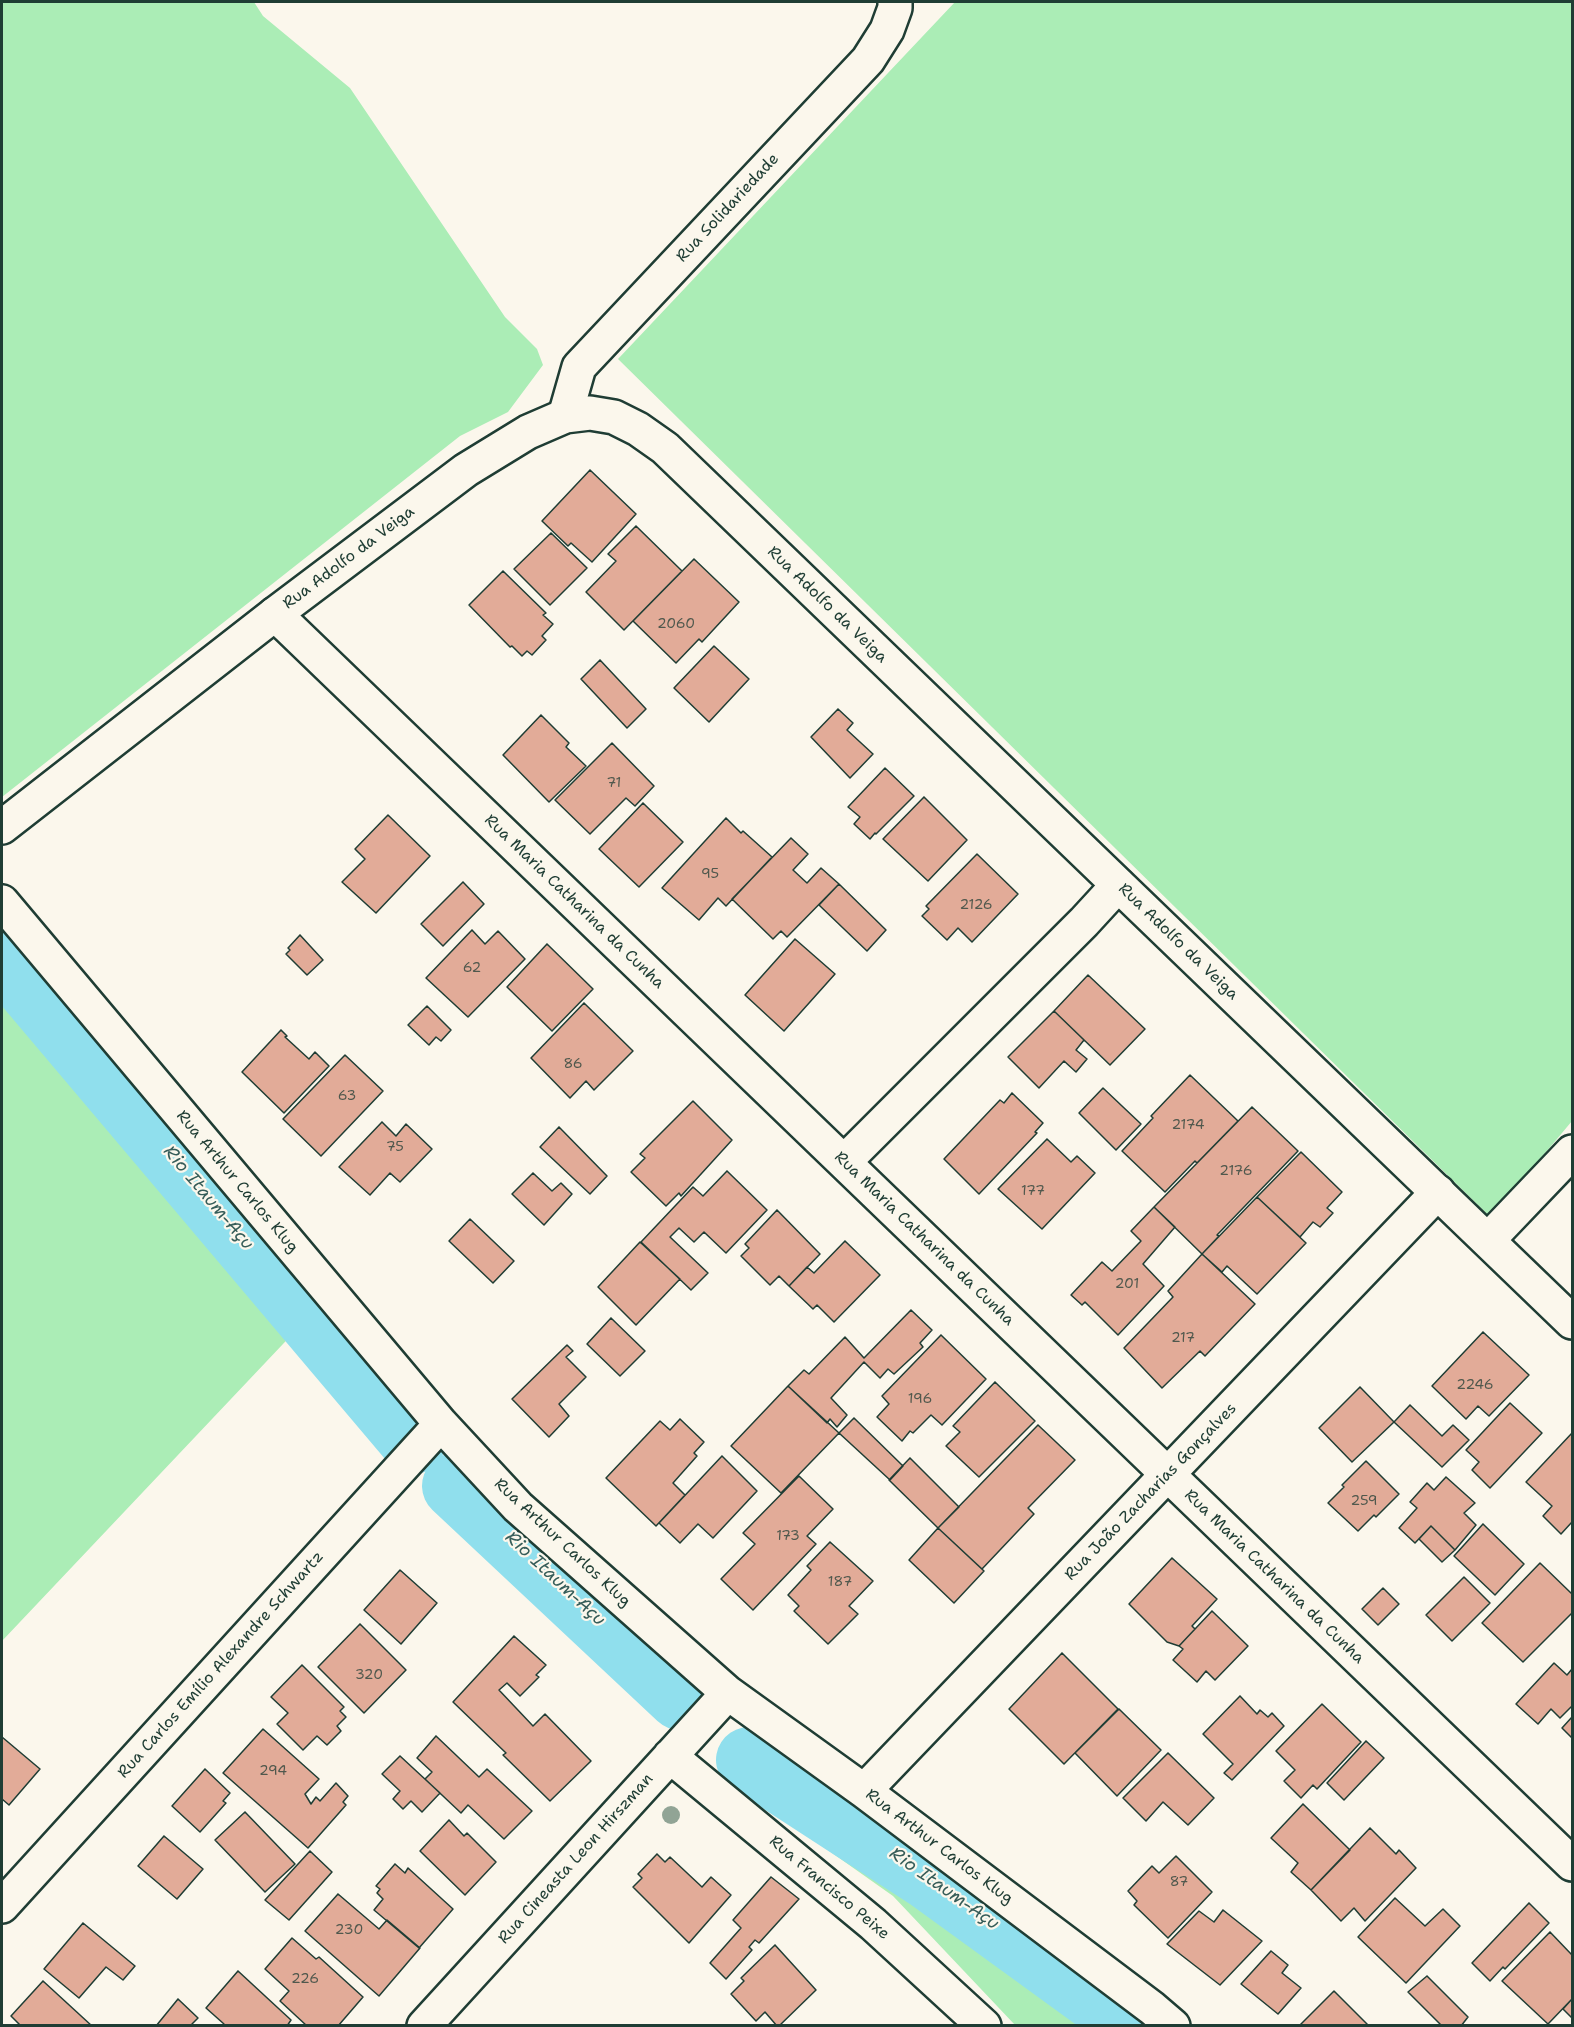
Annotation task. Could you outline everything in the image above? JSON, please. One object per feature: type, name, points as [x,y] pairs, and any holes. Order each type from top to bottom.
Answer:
[{"type":"street","name":"Rua Solidariedade","points":[[565,417],[579,367],[868,60],[887,30],[895,2]]},
{"type":"street","name":"Rua Adolfo da Veiga","points":[[2,827],[275,614],[466,470],[528,432],[565,417],[590,413],[614,417],[638,429],[664,448],[1572,1322]]},
{"type":"street","name":"Rua Maria Catharina da Cunha","points":[[275,614],[1572,1864]]},
{"type":"street","points":[[844,1162],[1084,922],[1118,885]]},
{"type":"street","name":"Rua Arthur Carlos Klug","points":[[2,902],[441,1424],[518,1507],[728,1693],[864,1791],[1173,2025]]},
{"type":"street","points":[[1488,1240],[1572,1152]]},
{"type":"street","name":"Rua João Zacharias Gonçalves","points":[[864,1791],[1438,1192]]},
{"type":"street","name":"Rua Carlos Emílio Alexandre Schwartz","points":[[2,1906],[441,1424]]},
{"type":"street","name":"Rua Cineasta Leon Hirszman","points":[[424,2025],[728,1693]]},
{"type":"street","name":"Rua Francisco Peixe","points":[[670,1756],[873,1924],[984,2025]]},
{"type":"green space","points":[[2,2],[254,2],[263,16],[350,88],[505,317],[537,349],[543,365],[508,412],[460,436],[2,797]]},
{"type":"green space","points":[[955,2],[1572,2],[1572,1121],[1491,1218],[618,359]]},
{"type":"green space","points":[[2,932],[318,1307],[2,1641]]},
{"type":"green space","points":[[841,1816],[930,1876],[1134,2025],[1015,2025],[893,1896],[818,1843]]},
{"type":"building","points":[[590,470],[636,514],[592,562],[571,543],[568,546],[542,521]]},
{"type":"building","points":[[636,526],[682,571],[624,630],[586,592],[616,561],[608,554]]},
{"type":"building","points":[[551,533],[587,568],[550,605],[514,569]]},
{"type":"building","points":[[694,559],[739,602],[702,642],[699,639],[676,663],[633,621]]},
{"type":"building","points":[[503,571],[546,613],[543,615],[553,624],[542,636],[546,640],[532,655],[527,651],[522,656],[512,646],[510,647],[469,605]]},
{"type":"building","points":[[714,646],[749,679],[709,722],[674,688]]},
{"type":"building","points":[[600,660],[646,709],[627,728],[581,679]]},
{"type":"building","points":[[838,709],[853,723],[847,730],[873,754],[850,778],[811,737]]},
{"type":"building","points":[[541,715],[569,743],[566,747],[586,766],[549,802],[503,755]]},
{"type":"building","points":[[612,743],[654,786],[635,806],[626,798],[590,834],[555,800]]},
{"type":"building","points":[[885,768],[914,796],[870,839],[854,824],[860,817],[848,807]]},
{"type":"building","points":[[924,797],[967,840],[928,881],[883,839]]},
{"type":"building","points":[[643,803],[683,842],[639,887],[599,849]]},
{"type":"building","points":[[388,815],[430,856],[376,913],[342,882],[365,859],[355,849]]},
{"type":"building","points":[[726,818],[772,857],[726,906],[718,898],[699,920],[662,888]]},
{"type":"building","points":[[791,838],[808,854],[793,870],[807,883],[821,868],[839,884],[787,937],[781,931],[773,939],[732,899]]},
{"type":"building","points":[[977,854],[1018,894],[972,942],[958,928],[947,940],[922,916],[929,909],[926,906]]},
{"type":"building","points":[[463,882],[484,904],[443,946],[421,924]]},
{"type":"building","points":[[839,884],[886,930],[867,951],[819,905]]},
{"type":"building","points":[[472,930],[485,944],[498,931],[525,959],[468,1017],[426,978]]},
{"type":"building","points":[[300,935],[323,960],[307,975],[286,954],[290,950],[288,948]]},
{"type":"building","points":[[795,939],[835,974],[784,1031],[745,995]]},
{"type":"building","points":[[547,944],[593,989],[552,1031],[507,987]]},
{"type":"building","points":[[1088,975],[1145,1029],[1110,1065],[1054,1011]]},
{"type":"building","points":[[584,1003],[633,1051],[594,1090],[586,1081],[570,1098],[531,1058]]},
{"type":"building","points":[[427,1006],[451,1030],[441,1041],[436,1037],[429,1045],[408,1025]]},
{"type":"building","points":[[1054,1011],[1084,1040],[1076,1050],[1087,1059],[1076,1072],[1064,1061],[1039,1088],[1008,1057]]},
{"type":"building","points":[[281,1030],[287,1036],[285,1037],[309,1059],[315,1052],[329,1066],[284,1113],[242,1072]]},
{"type":"building","points":[[345,1055],[383,1091],[321,1156],[283,1119]]},
{"type":"building","points":[[1190,1075],[1238,1121],[1165,1192],[1122,1151]]},
{"type":"building","points":[[1103,1088],[1141,1124],[1116,1150],[1079,1113]]},
{"type":"building","points":[[1012,1093],[1043,1123],[1035,1132],[1037,1133],[979,1194],[944,1159],[1000,1100],[1004,1103]]},
{"type":"building","points":[[693,1101],[732,1140],[681,1196],[679,1193],[666,1206],[631,1172],[645,1158],[640,1154]]},
{"type":"building","points":[[1252,1107],[1298,1151],[1217,1235],[1219,1236],[1202,1254],[1154,1207]]},
{"type":"building","points":[[382,1122],[396,1136],[406,1124],[432,1149],[400,1182],[390,1173],[370,1195],[339,1167]]},
{"type":"building","points":[[559,1127],[607,1176],[590,1194],[540,1147]]},
{"type":"building","points":[[1047,1139],[1071,1162],[1077,1156],[1095,1173],[1042,1229],[998,1189]]},
{"type":"building","points":[[1301,1152],[1342,1192],[1327,1208],[1333,1213],[1320,1227],[1313,1222],[1300,1237],[1257,1197]]},
{"type":"building","points":[[727,1171],[767,1210],[726,1253],[704,1232],[694,1242],[679,1228],[670,1237],[708,1273],[691,1290],[641,1242],[693,1187],[703,1196]]},
{"type":"building","points":[[533,1173],[552,1191],[561,1183],[572,1194],[544,1225],[512,1194]]},
{"type":"building","points":[[1257,1197],[1306,1243],[1257,1294],[1227,1266],[1222,1272],[1202,1254]]},
{"type":"building","points":[[1154,1207],[1175,1227],[1143,1264],[1164,1286],[1118,1335],[1085,1302],[1082,1305],[1071,1295],[1102,1262],[1112,1271],[1141,1241],[1131,1231]]},
{"type":"building","points":[[777,1210],[820,1254],[789,1286],[779,1276],[770,1285],[741,1256],[749,1248],[745,1244]]},
{"type":"building","points":[[470,1219],[514,1261],[493,1283],[449,1241]]},
{"type":"building","points":[[845,1241],[880,1275],[834,1322],[817,1305],[813,1309],[789,1286],[807,1267],[814,1273]]},
{"type":"building","points":[[640,1242],[680,1279],[636,1325],[598,1287]]},
{"type":"building","points":[[1202,1254],[1255,1304],[1205,1356],[1200,1351],[1162,1388],[1124,1348],[1173,1297],[1168,1291]]},
{"type":"building","points":[[911,1310],[932,1330],[920,1343],[923,1347],[894,1374],[888,1369],[880,1378],[864,1362],[831,1398],[847,1415],[837,1427],[830,1419],[827,1423],[788,1386],[804,1370],[809,1374],[845,1337],[864,1358]]},
{"type":"building","points":[[611,1318],[645,1351],[620,1376],[587,1344]]},
{"type":"building","points":[[1483,1332],[1529,1375],[1489,1416],[1478,1406],[1466,1419],[1432,1386]]},
{"type":"building","points":[[941,1335],[986,1379],[942,1425],[931,1415],[913,1433],[910,1431],[902,1441],[877,1417],[889,1404],[882,1396]]},
{"type":"building","points":[[567,1345],[573,1351],[566,1357],[586,1377],[559,1404],[569,1416],[549,1437],[512,1399]]},
{"type":"building","points":[[995,1382],[1035,1421],[979,1477],[946,1446],[960,1432],[953,1426]]},
{"type":"building","points":[[788,1386],[839,1433],[781,1493],[731,1446]]},
{"type":"building","points":[[1360,1387],[1394,1422],[1352,1462],[1319,1428]]},
{"type":"building","points":[[1510,1403],[1542,1433],[1490,1488],[1472,1470],[1479,1462],[1466,1450]]},
{"type":"building","points":[[1410,1405],[1442,1436],[1453,1425],[1469,1440],[1442,1467],[1394,1422]]},
{"type":"building","points":[[854,1418],[903,1466],[890,1480],[839,1433]]},
{"type":"building","points":[[680,1419],[704,1442],[694,1453],[697,1456],[673,1483],[685,1495],[656,1526],[606,1478],[660,1421],[670,1430]]},
{"type":"building","points":[[1038,1425],[1075,1460],[1028,1508],[1034,1514],[982,1569],[938,1528]]},
{"type":"building","points":[[1572,1433],[1572,1522],[1561,1534],[1543,1516],[1552,1506],[1526,1482]]},
{"type":"building","points":[[722,1456],[757,1491],[713,1538],[698,1524],[680,1543],[659,1523]]},
{"type":"building","points":[[910,1458],[959,1507],[938,1528],[889,1480]]},
{"type":"building","points":[[1366,1461],[1399,1494],[1358,1531],[1328,1503]]},
{"type":"building","points":[[799,1476],[833,1509],[807,1536],[816,1544],[753,1610],[721,1579],[755,1544],[743,1533]]},
{"type":"building","points":[[1446,1477],[1475,1503],[1464,1513],[1476,1525],[1455,1550],[1431,1526],[1415,1543],[1399,1528],[1417,1508],[1410,1502],[1427,1483],[1434,1490]]},
{"type":"building","points":[[1483,1524],[1524,1564],[1495,1595],[1454,1556]]},
{"type":"building","points":[[1431,1526],[1455,1550],[1442,1562],[1419,1539]]},
{"type":"building","points":[[938,1528],[984,1571],[954,1603],[909,1560]]},
{"type":"building","points":[[830,1542],[873,1581],[849,1606],[858,1614],[828,1644],[794,1611],[799,1606],[788,1595],[811,1570],[807,1566]]},
{"type":"building","points":[[1172,1558],[1217,1599],[1192,1626],[1195,1629],[1179,1646],[1167,1642],[1129,1604]]},
{"type":"building","points":[[1540,1563],[1572,1594],[1572,1613],[1523,1662],[1482,1623]]},
{"type":"building","points":[[400,1570],[437,1603],[401,1644],[364,1610]]},
{"type":"building","points":[[1464,1577],[1490,1603],[1452,1641],[1426,1615]]},
{"type":"building","points":[[1383,1588],[1399,1604],[1378,1625],[1362,1609]]},
{"type":"building","points":[[1212,1611],[1248,1646],[1215,1680],[1206,1671],[1197,1682],[1173,1660],[1183,1649],[1179,1646]]},
{"type":"building","points":[[360,1624],[406,1670],[364,1713],[318,1667]]},
{"type":"building","points":[[514,1636],[546,1665],[536,1675],[539,1677],[520,1696],[507,1683],[499,1690],[533,1726],[545,1714],[591,1761],[550,1801],[503,1755],[506,1753],[453,1702]]},
{"type":"building","points":[[1062,1653],[1118,1709],[1064,1764],[1009,1709]]},
{"type":"building","points":[[1554,1663],[1567,1675],[1572,1669],[1572,1706],[1560,1718],[1551,1709],[1538,1724],[1516,1704]]},
{"type":"building","points":[[302,1665],[344,1707],[340,1711],[346,1717],[337,1726],[341,1731],[327,1745],[317,1736],[303,1750],[277,1724],[288,1713],[271,1697]]},
{"type":"building","points":[[1240,1696],[1257,1714],[1260,1710],[1268,1717],[1272,1713],[1284,1726],[1232,1780],[1224,1773],[1233,1764],[1203,1734]]},
{"type":"building","points":[[1322,1704],[1361,1742],[1317,1789],[1313,1785],[1301,1798],[1284,1781],[1295,1770],[1276,1751]]},
{"type":"building","points":[[1119,1709],[1161,1750],[1117,1796],[1075,1753]]},
{"type":"building","points":[[1572,1717],[1572,1738],[1562,1728]]},
{"type":"building","points":[[263,1729],[319,1779],[305,1794],[311,1804],[316,1797],[320,1801],[336,1783],[348,1796],[343,1802],[346,1805],[308,1848],[223,1773]]},
{"type":"building","points":[[436,1736],[479,1777],[487,1769],[532,1811],[504,1839],[468,1805],[461,1813],[425,1779],[432,1772],[417,1758]]},
{"type":"building","points":[[2,1737],[40,1769],[9,1805],[2,1799]]},
{"type":"building","points":[[1366,1741],[1384,1758],[1344,1800],[1327,1783]]},
{"type":"building","points":[[1168,1753],[1214,1798],[1188,1825],[1163,1802],[1146,1821],[1123,1798]]},
{"type":"building","points":[[400,1756],[440,1793],[422,1812],[411,1801],[403,1809],[393,1799],[400,1791],[382,1774]]},
{"type":"building","points":[[205,1769],[230,1793],[223,1801],[226,1803],[200,1832],[172,1806]]},
{"type":"building","points":[[1303,1804],[1350,1850],[1311,1890],[1291,1872],[1298,1863],[1271,1838]]},
{"type":"building","points":[[245,1812],[295,1864],[265,1892],[215,1840]]},
{"type":"building","points":[[449,1820],[464,1836],[467,1833],[496,1862],[465,1895],[420,1851]]},
{"type":"building","points":[[1370,1828],[1396,1854],[1399,1850],[1416,1868],[1365,1921],[1354,1908],[1341,1921],[1311,1890]]},
{"type":"building","points":[[164,1836],[203,1869],[177,1899],[138,1866]]},
{"type":"building","points":[[310,1851],[332,1872],[289,1920],[265,1900]]},
{"type":"building","points":[[657,1854],[665,1862],[670,1857],[702,1887],[711,1877],[731,1895],[689,1943],[633,1887],[642,1878],[638,1874]]},
{"type":"building","points":[[1176,1856],[1212,1892],[1168,1938],[1134,1905],[1137,1901],[1128,1891],[1152,1866],[1159,1873]]},
{"type":"building","points":[[395,1864],[405,1873],[408,1868],[453,1909],[419,1948],[374,1910],[383,1899],[377,1893],[380,1889],[376,1886]]},
{"type":"building","points":[[771,1877],[799,1899],[759,1943],[755,1940],[749,1947],[752,1950],[726,1979],[710,1963],[741,1928],[733,1920]]},
{"type":"building","points":[[338,1894],[379,1929],[387,1920],[420,1948],[379,1996],[305,1931]]},
{"type":"building","points":[[1395,1898],[1425,1926],[1443,1909],[1460,1926],[1406,1983],[1358,1937]]},
{"type":"building","points":[[1529,1903],[1549,1923],[1505,1969],[1503,1967],[1490,1981],[1472,1963]]},
{"type":"building","points":[[1223,1910],[1262,1941],[1220,1985],[1167,1944],[1199,1911],[1214,1922]]},
{"type":"building","points":[[83,1923],[135,1966],[123,1980],[106,1967],[79,1998],[44,1969]]},
{"type":"building","points":[[1550,1932],[1572,1955],[1572,1999],[1548,2024],[1502,1981]]},
{"type":"building","points":[[292,1938],[316,1959],[319,1957],[363,1997],[338,2026],[307,2026],[280,2001],[289,1991],[265,1969]]},
{"type":"building","points":[[775,1945],[816,1990],[779,2026],[765,2012],[756,2021],[731,1994],[744,1981],[741,1978]]},
{"type":"building","points":[[1271,1951],[1288,1965],[1282,1973],[1301,1988],[1278,2014],[1241,1984]]},
{"type":"building","points":[[238,1971],[291,2020],[287,2026],[223,2026],[224,2024],[206,2008]]},
{"type":"building","points":[[1427,1976],[1468,2017],[1461,2026],[1442,2026],[1408,1992]]},
{"type":"building","points":[[43,1981],[92,2026],[21,2026],[11,2016]]},
{"type":"building","points":[[1334,1991],[1369,2026],[1299,2026]]},
{"type":"building","points":[[178,1999],[198,2018],[192,2024],[194,2026],[156,2026]]},
{"type":"building","points":[[1572,1999],[1572,2018],[1563,2009]]},
{"type":"waterway","name":"Rio Itaum-Açu","points":[[2,955],[413,1441]]},
{"type":"waterway","name":"Rio Itaum-Açu","points":[[455,1486],[680,1697]]},
{"type":"waterway","name":"Rio Itaum-Açu","points":[[749,1760],[929,1877],[1134,2026]]}]
